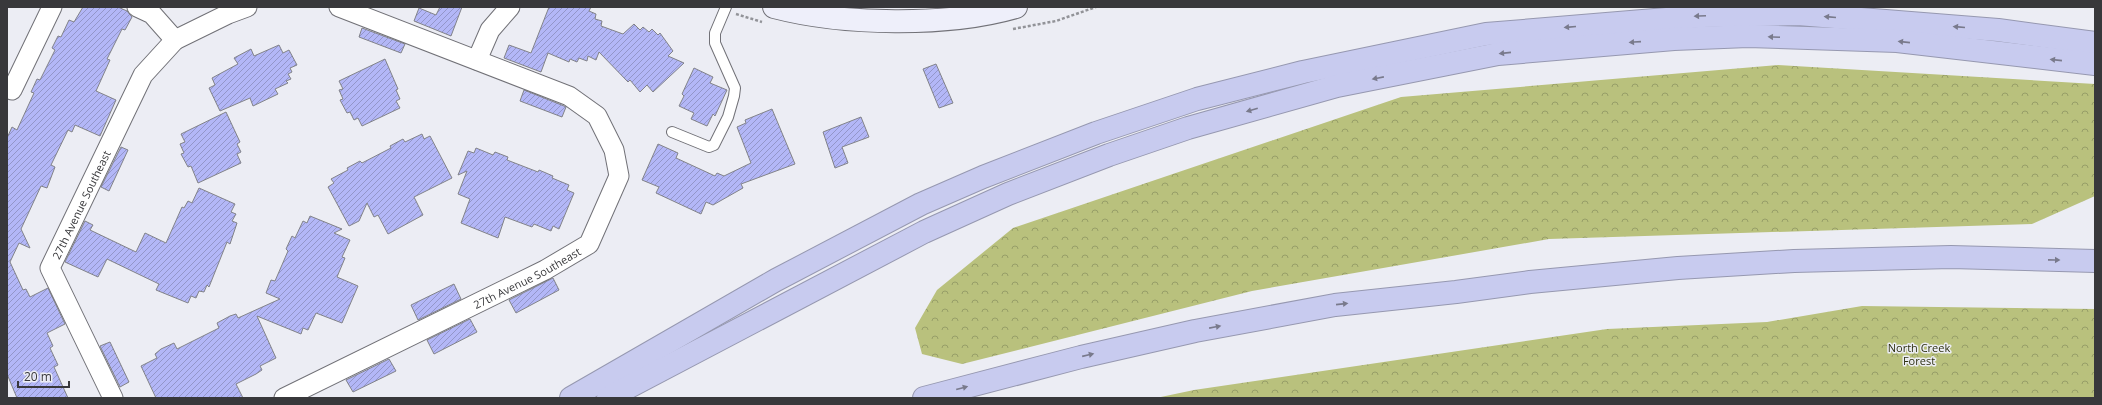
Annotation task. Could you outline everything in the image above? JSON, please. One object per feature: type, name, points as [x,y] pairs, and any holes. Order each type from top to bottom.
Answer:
[{"type":"highway","points":[[571,398],[776,280],[856,237],[935,198],[983,177],[1096,133],[1198,99],[1295,74],[1486,34],[1703,16],[1798,14],[1998,30],[2095,43]]},
{"type":"highway","points":[[1971,49],[1998,30]]},
{"type":"highway","points":[[608,398],[924,232],[1008,194],[1109,155],[1188,128],[1337,86],[1498,54],[1674,39],[1748,36],[1897,41],[1971,49],[2012,56],[2095,64]]},
{"type":"highway","points":[[1456,292],[1500,273],[1663,256],[1778,249],[1907,245],[2095,246]]},
{"type":"highway","points":[[924,398],[1081,357],[1195,331],[1335,305],[1456,292],[1530,282],[1670,269],[1794,261],[1951,257],[2095,261]]},
{"type":"street","points":[[12,90],[52,7]]},
{"type":"street","points":[[137,7],[152,14],[175,40]]},
{"type":"street","name":"27th Avenue Southeast","points":[[113,398],[50,268],[143,75],[175,40],[226,11],[247,7]]},
{"type":"street","name":"27th Avenue Southeast","points":[[284,398],[545,270],[588,244],[620,176],[614,150],[597,116],[569,96],[339,7]]},
{"type":"street","points":[[477,60],[490,30],[510,7]]},
{"type":"street","points":[[774,7],[797,13],[850,20],[911,20],[960,17],[1016,7]]},
{"type":"lane","points":[[672,132],[709,147],[714,145],[728,117],[732,106],[734,88],[715,43],[716,33],[726,7]]},
{"type":"green space","points":[[1778,65],[2095,84],[2095,196],[2032,224],[1549,239],[1252,291],[962,364],[922,354],[915,328],[937,290],[1013,228],[1401,97]]},
{"type":"green space","name":"North Creek Forest","points":[[1862,306],[2095,309],[2095,398],[1156,398],[1194,390],[1607,329],[1767,322]]},
{"type":"building","points":[[83,7],[118,7],[127,11],[132,17],[125,30],[122,29],[107,59],[110,60],[96,91],[116,100],[100,136],[75,125],[72,132],[68,130],[51,165],[55,167],[47,188],[41,186],[21,229],[30,248],[19,243],[10,262],[23,290],[26,289],[30,297],[48,288],[65,324],[47,333],[53,346],[50,348],[58,365],[54,367],[68,398],[17,398],[7,374],[7,138],[12,127],[17,130],[34,93],[31,92],[37,79],[40,80],[55,50],[52,48],[58,36],[61,37],[69,20],[74,22]]},
{"type":"building","points":[[440,7],[462,7],[451,36],[414,21],[419,8],[436,15]]},
{"type":"building","points":[[549,7],[591,7],[589,11],[596,14],[595,19],[602,21],[601,26],[623,34],[634,24],[640,30],[643,27],[649,32],[652,29],[658,35],[660,33],[673,51],[668,56],[684,63],[653,92],[647,85],[640,92],[630,80],[628,82],[599,52],[596,60],[588,56],[587,61],[579,58],[577,62],[570,59],[569,62],[548,53],[541,72],[504,58],[509,45],[531,53]]},
{"type":"building","points":[[362,28],[405,44],[401,53],[359,37]]},
{"type":"building","points":[[279,45],[283,53],[289,50],[297,65],[290,68],[292,72],[288,74],[291,79],[286,81],[288,83],[275,89],[278,94],[253,106],[250,98],[220,111],[209,88],[215,85],[212,78],[238,64],[234,58],[251,49],[254,56]]},
{"type":"building","points":[[385,59],[398,89],[396,90],[400,99],[396,101],[400,108],[362,126],[358,118],[354,120],[350,112],[347,113],[340,100],[343,99],[339,90],[343,89],[339,81]]},
{"type":"building","points":[[936,64],[953,103],[939,108],[923,69]]},
{"type":"building","points":[[694,68],[713,77],[710,83],[727,90],[715,116],[713,114],[707,126],[691,119],[694,113],[679,106],[684,96],[682,94]]},
{"type":"building","points":[[524,90],[566,107],[562,117],[520,101]]},
{"type":"building","points":[[772,109],[795,164],[741,184],[743,188],[713,205],[706,202],[701,214],[656,193],[659,187],[642,180],[658,144],[678,153],[676,158],[715,176],[717,173],[724,176],[751,163],[737,127],[746,123],[745,120]]},
{"type":"building","points":[[226,112],[240,142],[237,144],[241,152],[237,154],[241,163],[198,183],[191,166],[188,167],[181,154],[184,153],[180,144],[185,142],[181,134]]},
{"type":"building","points":[[861,117],[869,137],[842,147],[848,163],[835,168],[823,132]]},
{"type":"building","points":[[422,134],[424,139],[430,136],[452,178],[414,197],[423,215],[388,234],[378,215],[374,217],[367,203],[359,221],[349,226],[328,187],[334,183],[331,179],[348,170],[347,168],[360,161],[362,163],[391,148],[390,146],[403,139],[405,142]]},
{"type":"building","points":[[121,147],[128,150],[109,191],[101,187]]},
{"type":"building","points":[[476,148],[493,155],[495,152],[508,157],[507,160],[538,172],[539,170],[553,176],[552,178],[569,185],[567,190],[574,193],[559,229],[553,226],[551,231],[534,224],[532,227],[505,217],[498,238],[461,223],[470,199],[458,194],[467,171],[458,175],[468,151],[474,153]]},
{"type":"building","points":[[199,188],[235,204],[231,212],[236,214],[232,221],[237,223],[230,244],[227,242],[209,287],[207,285],[204,292],[199,291],[196,298],[191,296],[188,303],[156,290],[159,284],[107,259],[98,277],[65,262],[85,221],[93,225],[90,230],[136,252],[145,233],[166,243],[182,207],[184,208],[188,201],[192,203]]},
{"type":"building","points":[[310,216],[342,229],[334,233],[350,240],[342,257],[345,258],[337,277],[358,286],[342,323],[316,313],[308,330],[303,328],[301,334],[257,316],[276,358],[260,366],[262,370],[256,374],[236,384],[243,398],[156,398],[141,366],[157,358],[155,354],[161,349],[174,343],[177,349],[219,328],[217,323],[230,316],[236,314],[238,318],[280,299],[266,293],[271,280],[275,281],[288,251],[286,249],[292,236],[295,238],[303,221],[307,223]]},
{"type":"building","points":[[553,278],[559,290],[516,313],[509,300]]},
{"type":"building","points":[[454,284],[461,299],[418,320],[411,305]]},
{"type":"building","points":[[470,319],[477,332],[434,354],[427,340]]},
{"type":"building","points":[[110,342],[129,382],[120,387],[100,346]]},
{"type":"building","points":[[389,359],[396,371],[353,392],[346,380]]}]
